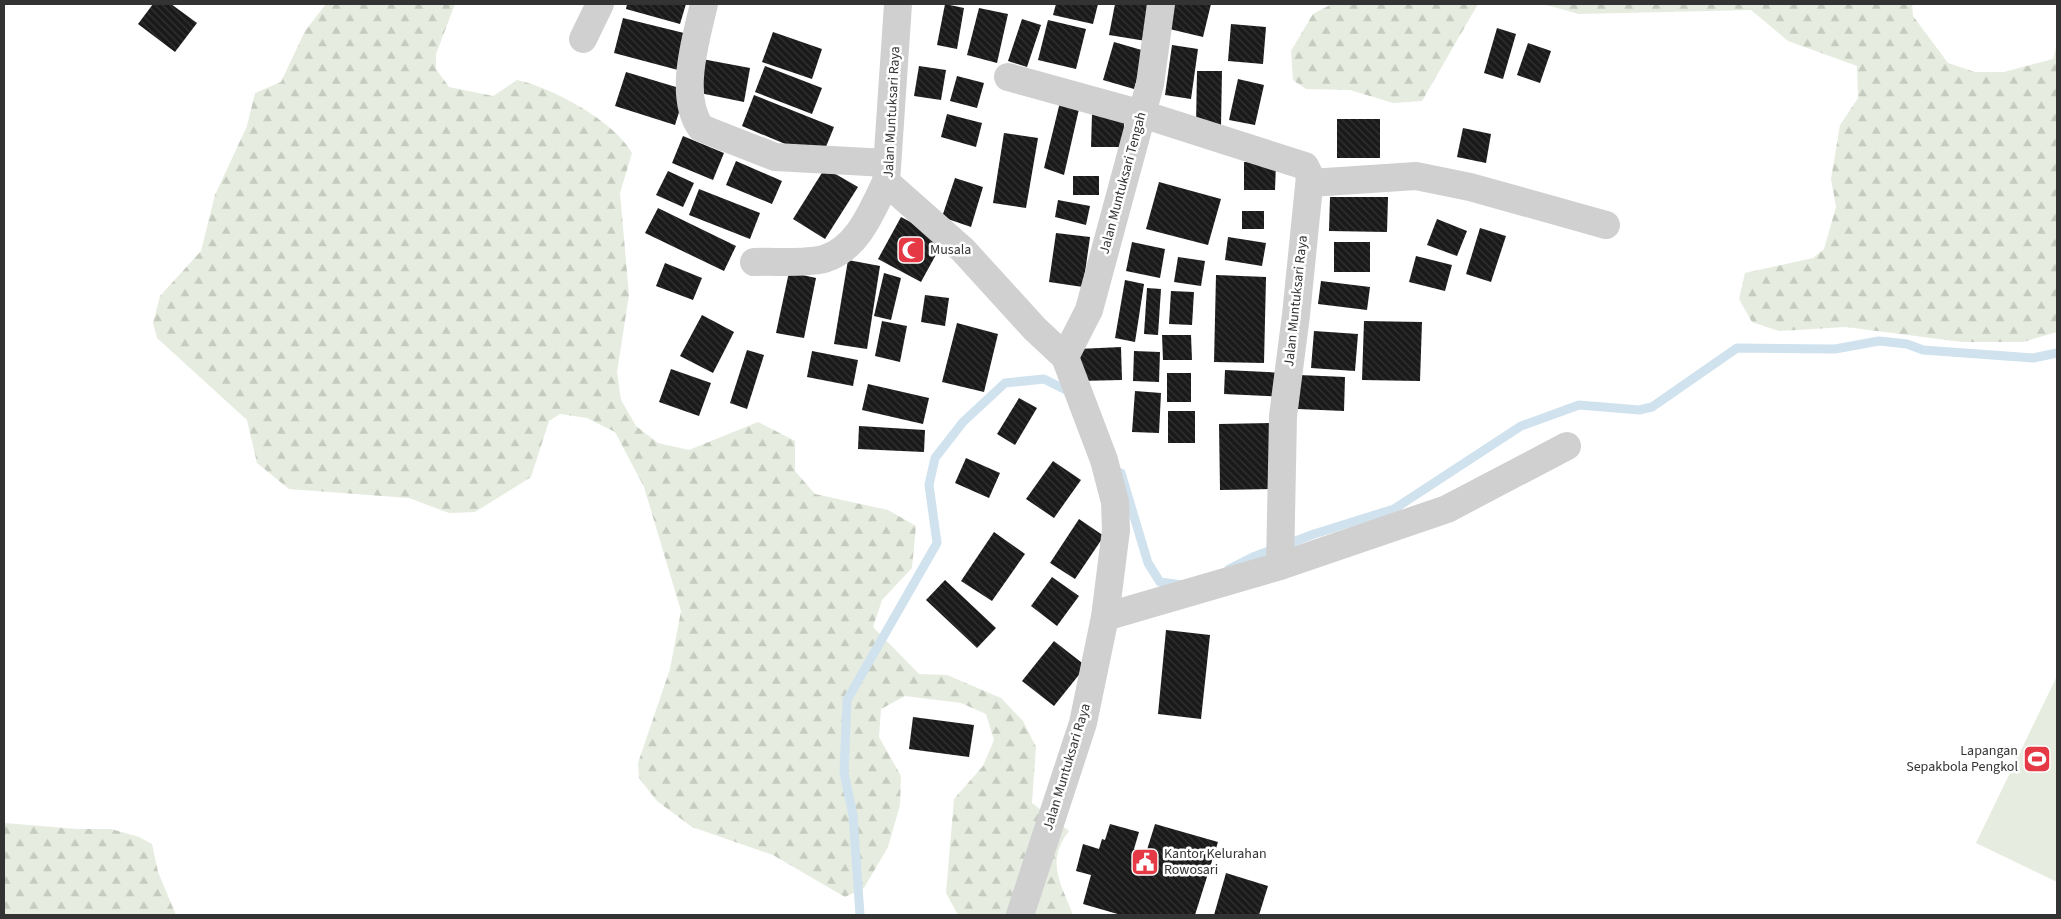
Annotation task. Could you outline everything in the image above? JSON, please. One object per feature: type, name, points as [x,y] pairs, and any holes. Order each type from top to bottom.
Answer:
[{"type":"street","points":[[583,39],[600,4]]},
{"type":"street","points":[[704,4],[691,58],[691,96],[694,119],[701,128],[775,157],[886,172],[865,225],[834,254],[812,260],[754,262]]},
{"type":"street","name":"Jalan Muntuksari Raya","points":[[898,4],[886,172],[963,250],[1035,330],[1065,358],[1104,460],[1116,502],[1116,530],[1105,617],[1083,723],[1020,915]]},
{"type":"street","name":"Jalan Muntuksari Tengah","points":[[1065,358],[1088,310],[1142,114],[1150,84],[1161,4]]},
{"type":"street","points":[[1008,77],[1142,114],[1305,166],[1308,170],[1310,183],[1416,176],[1470,187],[1606,225]]},
{"type":"street","name":"Jalan Muntuksari Raya","points":[[1280,560],[1283,416],[1310,183]]},
{"type":"street","points":[[1105,617],[1280,560],[1447,509],[1567,446]]},
{"type":"green space","points":[[326,4],[455,4],[436,54],[436,69],[449,87],[493,96],[517,80],[532,84],[564,98],[597,118],[612,129],[623,141],[632,153],[620,193],[629,295],[617,372],[621,400],[636,426],[658,443],[689,450],[758,422],[795,441],[795,471],[815,494],[888,510],[916,526],[912,568],[882,600],[873,627],[919,674],[947,675],[1001,698],[1023,721],[1036,747],[1032,803],[1069,831],[1058,853],[1057,873],[1073,915],[958,915],[946,893],[954,799],[983,766],[994,740],[986,714],[961,703],[905,696],[881,709],[879,737],[901,776],[900,805],[888,847],[864,888],[845,897],[773,855],[692,827],[657,801],[639,778],[638,763],[670,669],[681,611],[644,487],[615,432],[587,418],[560,414],[549,421],[531,477],[475,512],[449,513],[409,498],[289,489],[257,463],[247,420],[157,338],[153,323],[160,296],[201,251],[215,195],[247,126],[255,93],[281,82],[305,31]]},
{"type":"green space","points":[[1332,4],[1478,4],[1422,101],[1393,103],[1350,90],[1306,89],[1293,80],[1291,51],[1313,14]]},
{"type":"green space","points":[[1543,4],[1912,4],[1913,16],[1948,63],[1975,72],[2004,72],[2053,59],[2057,44],[2057,332],[2023,342],[1962,342],[1846,327],[1779,331],[1752,322],[1739,299],[1745,273],[1813,258],[1824,249],[1836,207],[1831,179],[1840,125],[1858,98],[1857,66],[1788,41],[1751,10],[1579,14]]},
{"type":"green space","name":"Lapangan Sepakbola Pengkol","points":[[2057,676],[2057,882],[1976,843]]},
{"type":"green space","points":[[4,823],[77,829],[111,829],[139,837],[152,844],[158,872],[176,915],[4,915]]},
{"type":"building","points":[[153,4],[171,4],[197,23],[175,52],[138,24]]},
{"type":"building","points":[[627,4],[686,4],[680,24],[626,9]]},
{"type":"building","points":[[945,4],[964,8],[957,49],[937,45]]},
{"type":"building","points":[[1056,4],[1098,4],[1093,24],[1053,15]]},
{"type":"building","points":[[1115,4],[1152,4],[1146,41],[1109,35]]},
{"type":"building","points":[[1167,4],[1211,4],[1203,37],[1161,27]]},
{"type":"building","points":[[979,8],[1008,14],[997,63],[967,55]]},
{"type":"building","points":[[623,18],[688,34],[678,70],[614,53]]},
{"type":"building","points":[[1022,19],[1041,25],[1027,67],[1008,61]]},
{"type":"building","points":[[1048,20],[1086,29],[1076,69],[1038,60]]},
{"type":"building","points":[[1231,24],[1266,27],[1263,64],[1228,61]]},
{"type":"building","points":[[1497,28],[1516,34],[1503,79],[1484,73]]},
{"type":"building","points":[[773,32],[822,49],[812,79],[762,62]]},
{"type":"building","points":[[1114,42],[1145,51],[1134,89],[1103,80]]},
{"type":"building","points":[[1528,43],[1551,51],[1540,83],[1517,75]]},
{"type":"building","points":[[1172,45],[1198,49],[1191,99],[1165,95]]},
{"type":"building","points":[[702,59],[750,68],[744,102],[695,92]]},
{"type":"building","points":[[765,66],[822,88],[812,114],[755,92]]},
{"type":"building","points":[[919,66],[946,70],[941,100],[914,96]]},
{"type":"building","points":[[1197,71],[1222,71],[1221,126],[1196,125]]},
{"type":"building","points":[[626,72],[686,90],[675,125],[615,106]]},
{"type":"building","points":[[957,76],[984,83],[977,108],[950,101]]},
{"type":"building","points":[[1238,79],[1264,85],[1255,125],[1229,120]]},
{"type":"building","points":[[754,95],[834,127],[821,159],[742,126]]},
{"type":"building","points":[[1060,102],[1079,109],[1064,175],[1044,168]]},
{"type":"building","points":[[947,114],[982,123],[976,147],[941,137]]},
{"type":"building","points":[[1092,114],[1124,115],[1124,147],[1091,147]]},
{"type":"building","points":[[1337,119],[1380,119],[1380,158],[1337,158]]},
{"type":"building","points":[[1463,128],[1491,134],[1486,163],[1457,157]]},
{"type":"building","points":[[1004,133],[1038,138],[1026,208],[993,203]]},
{"type":"building","points":[[683,136],[724,153],[713,180],[672,163]]},
{"type":"building","points":[[736,161],[782,181],[772,204],[726,185]]},
{"type":"building","points":[[1244,162],[1276,163],[1275,190],[1244,190]]},
{"type":"building","points":[[825,168],[858,187],[825,239],[793,219]]},
{"type":"building","points":[[668,171],[694,183],[683,207],[656,195]]},
{"type":"building","points":[[1073,176],[1099,176],[1099,195],[1073,195]]},
{"type":"building","points":[[955,178],[983,187],[971,227],[942,217]]},
{"type":"building","points":[[1159,182],[1221,199],[1208,245],[1146,229]]},
{"type":"building","points":[[699,189],[760,213],[750,239],[689,215]]},
{"type":"building","points":[[1330,197],[1388,197],[1387,232],[1329,231]]},
{"type":"building","points":[[1058,200],[1090,206],[1086,225],[1055,217]]},
{"type":"building","points":[[658,208],[736,246],[724,271],[645,233]]},
{"type":"building","points":[[1242,211],[1264,211],[1264,229],[1242,229]]},
{"type":"building","name":"Musala","points":[[901,217],[944,240],[921,282],[878,259]]},
{"type":"building","points":[[1437,219],[1467,231],[1457,256],[1427,245]]},
{"type":"building","points":[[1480,228],[1506,236],[1491,282],[1466,274]]},
{"type":"building","points":[[1056,233],[1090,237],[1083,287],[1049,282]]},
{"type":"building","points":[[1228,237],[1266,243],[1262,266],[1225,260]]},
{"type":"building","points":[[1132,242],[1165,249],[1160,278],[1126,271]]},
{"type":"building","points":[[1334,242],[1370,242],[1370,272],[1334,272]]},
{"type":"building","points":[[1416,256],[1452,265],[1445,291],[1409,282]]},
{"type":"building","points":[[1178,257],[1205,261],[1201,286],[1174,282]]},
{"type":"building","points":[[848,260],[880,266],[867,349],[834,344]]},
{"type":"building","points":[[665,263],[702,278],[693,300],[656,286]]},
{"type":"building","points":[[789,272],[816,278],[804,338],[776,333]]},
{"type":"building","points":[[884,273],[901,278],[891,320],[874,316]]},
{"type":"building","points":[[1216,275],[1266,277],[1264,363],[1214,362]]},
{"type":"building","points":[[1125,280],[1144,284],[1135,342],[1115,338]]},
{"type":"building","points":[[1321,281],[1370,287],[1367,310],[1318,304]]},
{"type":"building","points":[[1147,288],[1161,289],[1158,335],[1144,334]]},
{"type":"building","points":[[1171,291],[1194,292],[1192,325],[1169,324]]},
{"type":"building","points":[[925,295],[949,298],[945,326],[921,322]]},
{"type":"building","points":[[702,315],[734,332],[713,373],[680,356]]},
{"type":"building","points":[[882,321],[907,326],[900,362],[875,356]]},
{"type":"building","points":[[1364,321],[1422,322],[1420,381],[1362,380]]},
{"type":"building","points":[[957,323],[998,334],[984,392],[942,382]]},
{"type":"building","points":[[1314,331],[1358,334],[1355,371],[1311,368]]},
{"type":"building","points":[[1162,335],[1191,335],[1192,360],[1163,360]]},
{"type":"building","points":[[1121,347],[1122,380],[1079,381],[1078,349]]},
{"type":"building","points":[[747,350],[764,355],[747,409],[730,403]]},
{"type":"building","points":[[812,351],[858,360],[853,386],[807,377]]},
{"type":"building","points":[[1134,351],[1160,352],[1159,382],[1133,381]]},
{"type":"building","points":[[671,369],[711,383],[699,416],[659,402]]},
{"type":"building","points":[[1225,370],[1286,373],[1285,397],[1224,394]]},
{"type":"building","points":[[1167,373],[1191,373],[1191,402],[1167,402]]},
{"type":"building","points":[[1299,375],[1345,377],[1344,411],[1298,409]]},
{"type":"building","points":[[868,384],[929,398],[923,424],[862,410]]},
{"type":"building","points":[[1135,391],[1161,393],[1159,433],[1132,432]]},
{"type":"building","points":[[1019,398],[1037,408],[1015,445],[997,434]]},
{"type":"building","points":[[1168,411],[1195,411],[1195,443],[1168,443]]},
{"type":"building","points":[[1271,423],[1272,489],[1220,490],[1219,424]]},
{"type":"building","points":[[859,426],[925,430],[924,452],[858,449]]},
{"type":"building","points":[[966,458],[1000,473],[989,498],[955,483]]},
{"type":"building","points":[[1053,461],[1081,480],[1054,518],[1026,499]]},
{"type":"building","points":[[1079,519],[1104,536],[1075,579],[1050,563]]},
{"type":"building","points":[[994,532],[1025,554],[992,601],[961,581]]},
{"type":"building","points":[[1052,577],[1079,596],[1057,626],[1031,606]]},
{"type":"building","points":[[945,580],[996,628],[977,648],[926,600]]},
{"type":"building","points":[[1166,630],[1210,635],[1201,719],[1158,714]]},
{"type":"building","points":[[1054,641],[1086,666],[1054,706],[1022,681]]},
{"type":"building","points":[[913,717],[974,725],[969,757],[909,749]]},
{"type":"building","name":"Kantor Kelurahan Rowosari","points":[[1110,824],[1139,832],[1134,849],[1146,853],[1155,824],[1218,842],[1195,915],[1121,915],[1083,904],[1091,875],[1076,871],[1083,844],[1099,849],[1102,839],[1105,840]]},
{"type":"building","points":[[1226,873],[1268,886],[1259,915],[1214,915]]},
{"type":"waterway","points":[[1229,569],[1253,557],[1314,534],[1394,509],[1521,426],[1579,405],[1639,410],[1652,407],[1737,348],[1835,349],[1879,341],[1907,344],[1923,350],[2033,358],[2057,353]]},
{"type":"waterway","points":[[860,915],[853,815],[844,773],[847,700],[937,543],[929,485],[935,458],[963,422],[1005,383],[1044,379],[1072,393]]},
{"type":"waterway","points":[[1121,473],[1148,563],[1160,582],[1182,585]]},
{"type":"place","name":"Musala","points":[[911,250]]},
{"type":"place","name":"Lapangan Sepakbola Pengkol","points":[[2037,759]]},
{"type":"place","name":"Kantor Kelurahan Rowosari","points":[[1145,862]]}]
